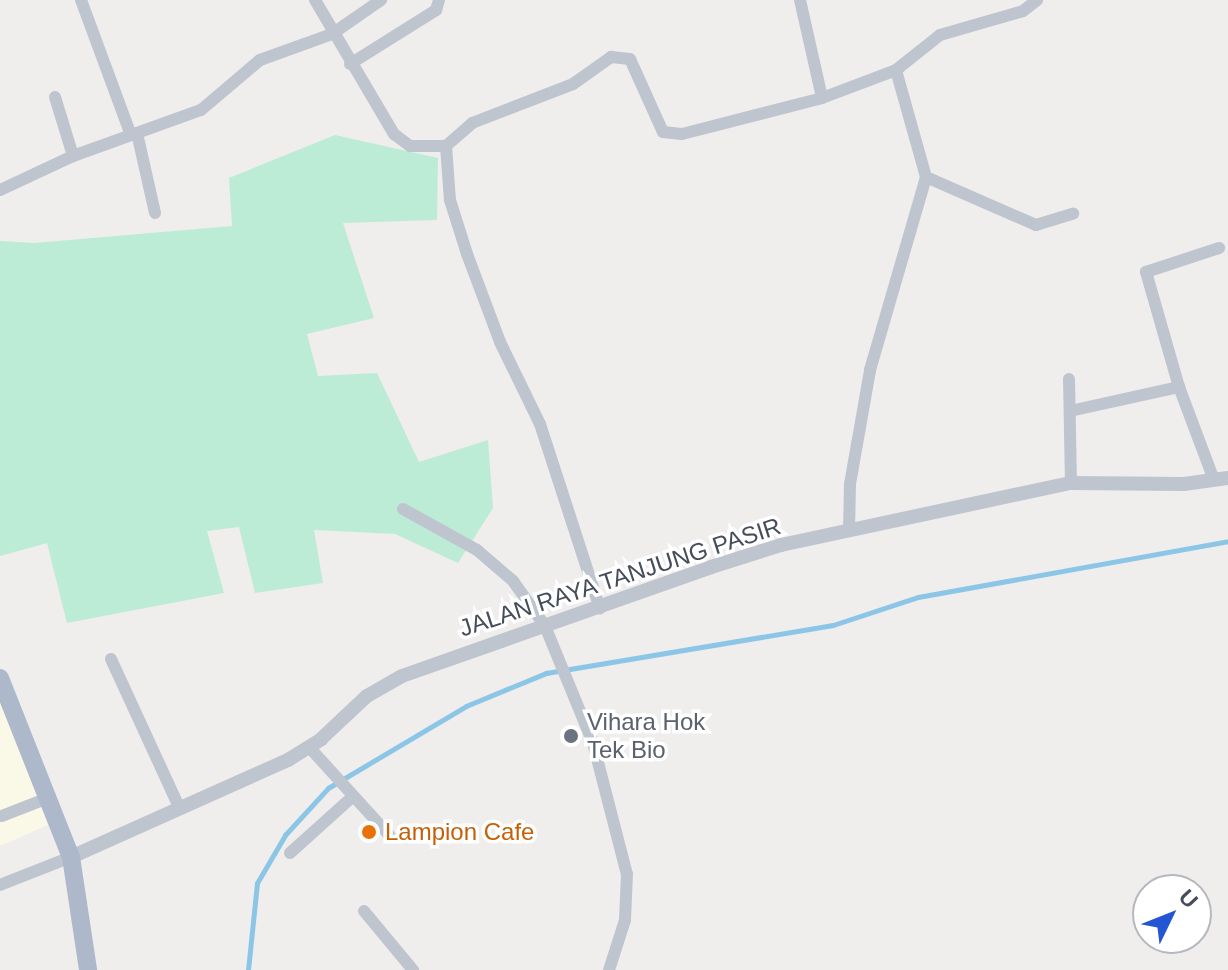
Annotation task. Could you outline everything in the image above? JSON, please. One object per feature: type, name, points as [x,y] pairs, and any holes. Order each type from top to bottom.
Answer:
[{"type":"main road","points":[[0,678],[71,857],[88,970]]},
{"type":"street","points":[[81,0],[134,134],[155,213]]},
{"type":"street","points":[[315,0],[350,64],[401,140],[410,146],[446,146],[472,123],[573,84],[601,62],[618,56],[635,65],[669,135],[822,98],[896,70],[940,35],[1023,11],[1037,0]]},
{"type":"street","points":[[0,190],[73,156],[201,110],[260,60],[332,34],[381,0]]},
{"type":"street","points":[[350,64],[436,10],[439,0]]},
{"type":"street","points":[[800,0],[822,98]]},
{"type":"street","points":[[849,531],[850,484],[870,370],[926,177],[896,70]]},
{"type":"street","points":[[55,97],[73,156]]},
{"type":"street","points":[[446,146],[450,200],[467,254],[500,342],[540,424],[600,609]]},
{"type":"street","points":[[926,177],[1036,225],[1058,223],[1073,214]]},
{"type":"street","points":[[1219,248],[1146,272],[1179,387],[1221,479]]},
{"type":"street","points":[[1069,379],[1071,483]]},
{"type":"street","points":[[1070,411],[1179,387]]},
{"type":"street","name":"JALAN RAYA TANJUNG PASIR","points":[[71,857],[309,747],[367,696],[402,676],[547,632],[600,609],[767,549],[1071,483],[1221,479]]},
{"type":"street","points":[[403,509],[477,550],[513,581],[547,632],[593,743],[627,874],[625,920],[609,970]]},
{"type":"street","points":[[111,659],[180,809]]},
{"type":"street","points":[[309,747],[347,794],[390,836]]},
{"type":"street","points":[[290,853],[347,794]]},
{"type":"street","points":[[2,816],[48,798]]},
{"type":"street","points":[[0,885],[71,857]]},
{"type":"street","points":[[364,911],[413,970]]},
{"type":"shaded area","points":[[0,701],[48,825],[0,846]]},
{"type":"green space","points":[[335,135],[438,158],[437,220],[343,223],[374,318],[307,334],[318,376],[377,373],[419,462],[488,440],[493,508],[458,563],[395,534],[314,530],[323,583],[255,593],[239,527],[207,531],[224,593],[67,623],[47,543],[0,556],[0,241],[34,243],[232,226],[229,178]]},
{"type":"waterway","points":[[248,970],[257,883],[285,835],[328,788],[466,706],[546,673],[833,625],[918,597],[1228,541]]},
{"type":"place","name":"Vihara Hok Tek Bio","points":[[571,736]]},
{"type":"place","name":"Lampion Cafe","points":[[369,832]]}]
